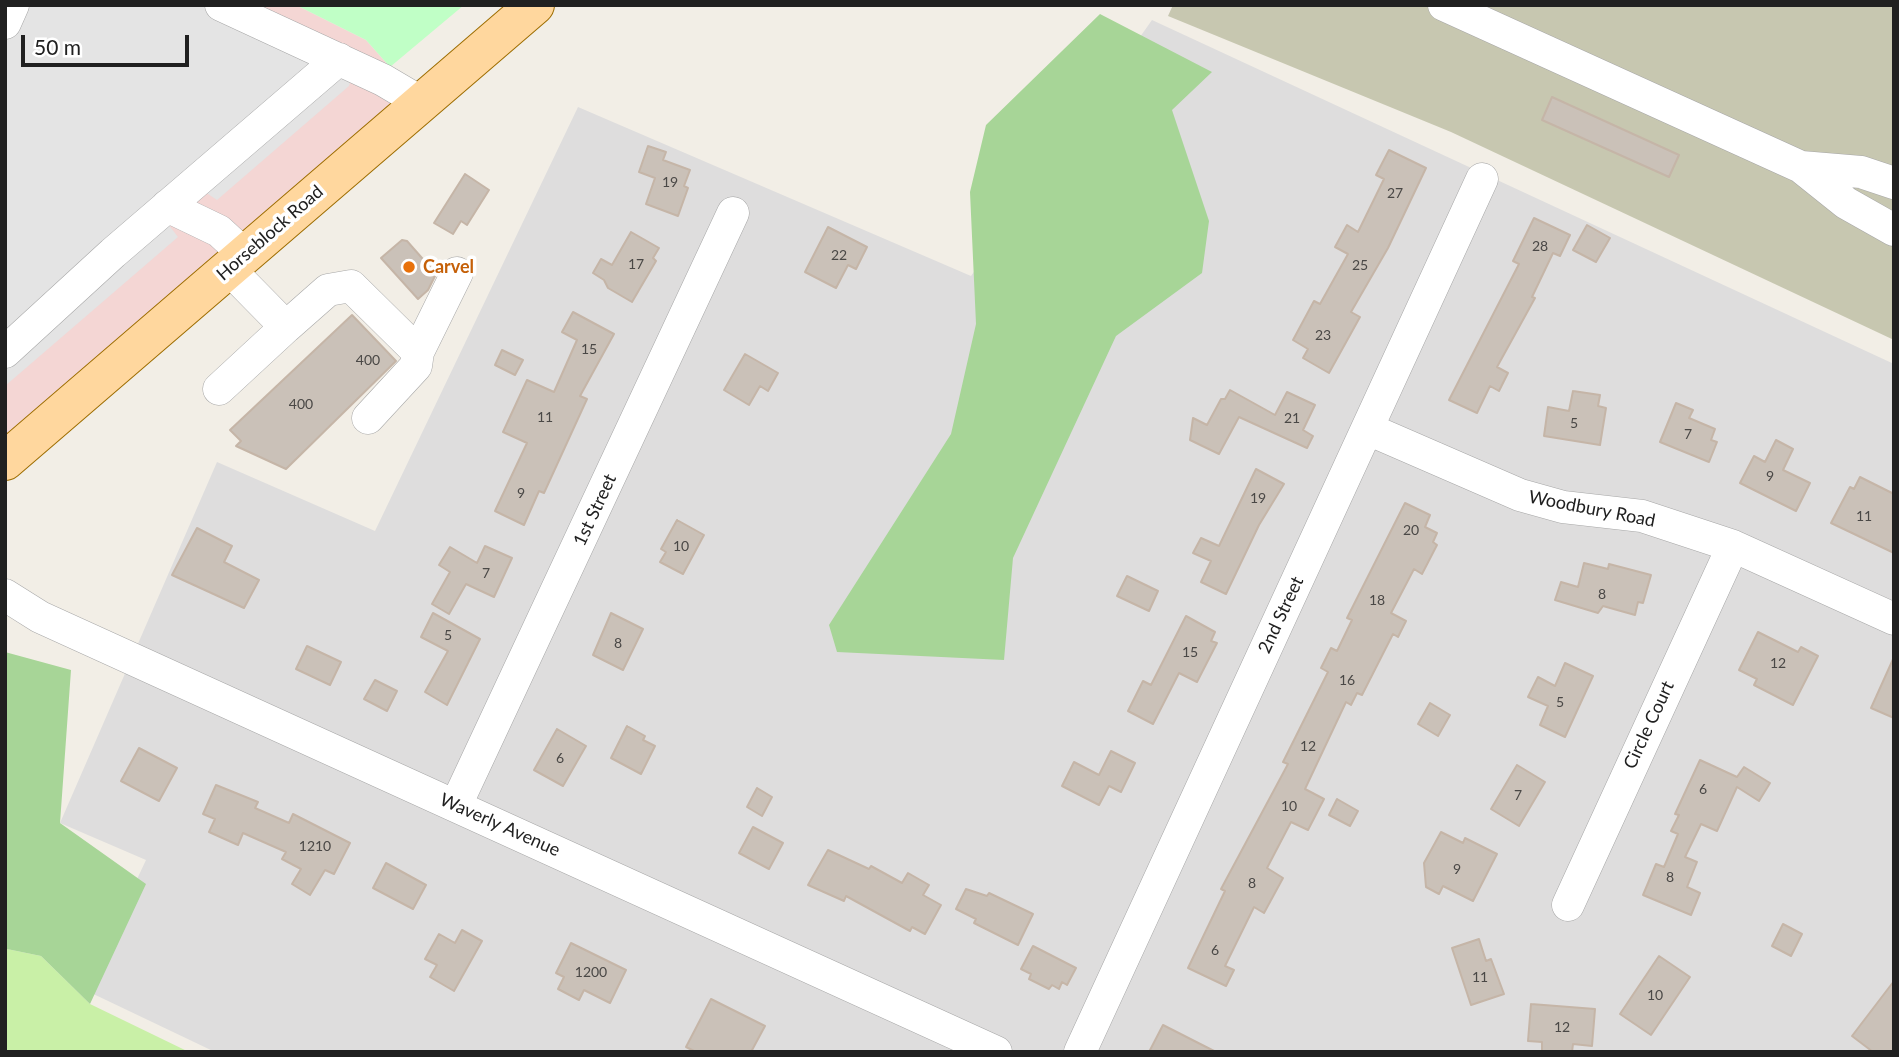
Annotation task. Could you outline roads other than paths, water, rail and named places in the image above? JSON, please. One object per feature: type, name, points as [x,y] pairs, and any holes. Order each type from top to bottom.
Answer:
[{"type":"main road","name":"Horseblock Road","points":[[5,461],[535,5]]},
{"type":"street","points":[[5,23],[13,5]]},
{"type":"street","points":[[221,5],[339,60],[422,103]]},
{"type":"street","points":[[1444,5],[1801,167],[1846,203],[1894,230]]},
{"type":"street","points":[[5,352],[167,206],[339,60]]},
{"type":"street","points":[[1801,167],[1861,172],[1894,183]]},
{"type":"street","name":"2nd Street","points":[[1080,1052],[1482,179]]},
{"type":"street","points":[[167,206],[219,231],[237,262],[286,327]]},
{"type":"street","name":"1st Street","points":[[456,806],[733,214]]},
{"type":"street","points":[[368,418],[416,366],[418,352],[457,273]]},
{"type":"street","points":[[219,389],[328,290],[351,286],[418,352]]},
{"type":"street","name":"Woodbury Road","points":[[1368,429],[1520,495],[1563,507],[1643,516],[1733,546],[1894,619]]},
{"type":"street","name":"Circle Court","points":[[1568,905],[1733,546]]},
{"type":"street","name":"Waverly Avenue","points":[[5,595],[40,617],[996,1052]]},
{"type":"place","name":"Carvel","points":[[409,267]]}]
